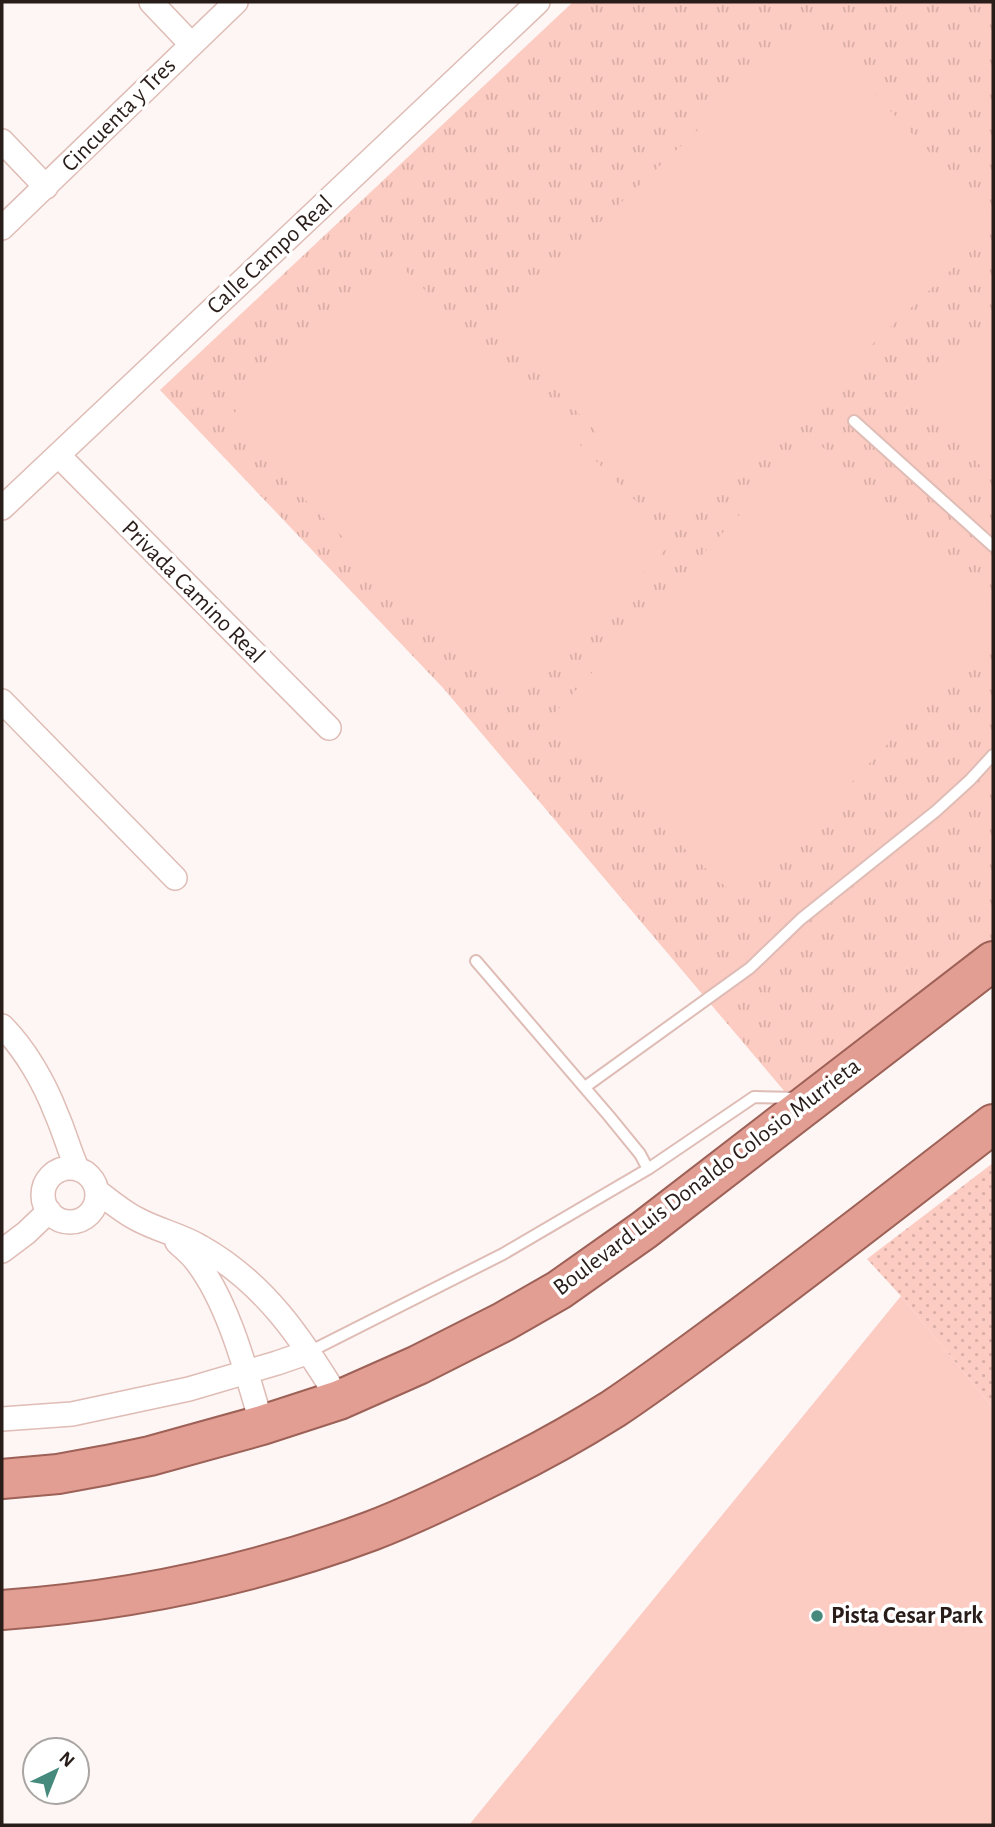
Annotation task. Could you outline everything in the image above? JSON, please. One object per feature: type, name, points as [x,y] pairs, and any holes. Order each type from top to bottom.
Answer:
[{"type":"highway","name":"Boulevard Luis Donaldo Colosio Murrieta","points":[[2,1479],[58,1474],[107,1465],[262,1426],[339,1401],[503,1322],[559,1290],[644,1230],[993,961]]},
{"type":"highway","points":[[2,1610],[106,1599],[252,1569],[371,1531],[466,1489],[534,1455],[611,1410],[770,1295],[993,1124]]},
{"type":"street","points":[[151,2],[191,44]]},
{"type":"street","name":"Cincuenta y Tres","points":[[2,228],[236,2]]},
{"type":"street","name":"Calle Campo Real","points":[[2,508],[538,2]]},
{"type":"street","points":[[2,141],[46,187]]},
{"type":"street","name":"Privada Camino Real","points":[[58,455],[329,728]]},
{"type":"street","points":[[2,701],[175,878]]},
{"type":"street","points":[[2,1026],[25,1054],[43,1085],[78,1168]]},
{"type":"street","points":[[67,1167],[78,1168],[87,1173],[94,1181],[97,1191],[92,1212],[74,1222],[53,1216],[43,1198],[48,1178],[67,1167]]},
{"type":"street","points":[[97,1191],[134,1218],[199,1245],[234,1268],[281,1314],[309,1352],[339,1401]]},
{"type":"street","points":[[2,1251],[26,1233],[48,1211]]},
{"type":"street","points":[[160,1230],[196,1261],[216,1293],[247,1372],[262,1426]]},
{"type":"street","points":[[2,1419],[72,1414],[189,1389],[309,1352]]},
{"type":"lane","points":[[854,421],[993,546]]},
{"type":"lane","points":[[585,1087],[750,968],[802,919],[936,811],[993,755]]},
{"type":"lane","points":[[476,961],[585,1087],[648,1169]]},
{"type":"lane","points":[[309,1352],[503,1254],[648,1169],[754,1097],[814,1099]]},
{"type":"green space","points":[[573,2],[993,2],[993,947],[791,1099],[444,689],[160,390]]},
{"type":"green space","points":[[809,25],[993,219],[993,230],[683,524],[493,323]]},
{"type":"green space","points":[[391,256],[675,540],[511,704],[226,421]]},
{"type":"green space","points":[[993,320],[993,478],[914,401]]},
{"type":"green space","points":[[812,437],[993,606],[993,631],[741,901],[547,721]]},
{"type":"green space","points":[[993,1163],[993,1408],[867,1259]]},
{"type":"green space","name":"Pista Cesar Park","points":[[901,1296],[993,1408],[993,1825],[469,1825]]},
{"type":"place","name":"Pista Cesar Park","points":[[817,1616]]}]
